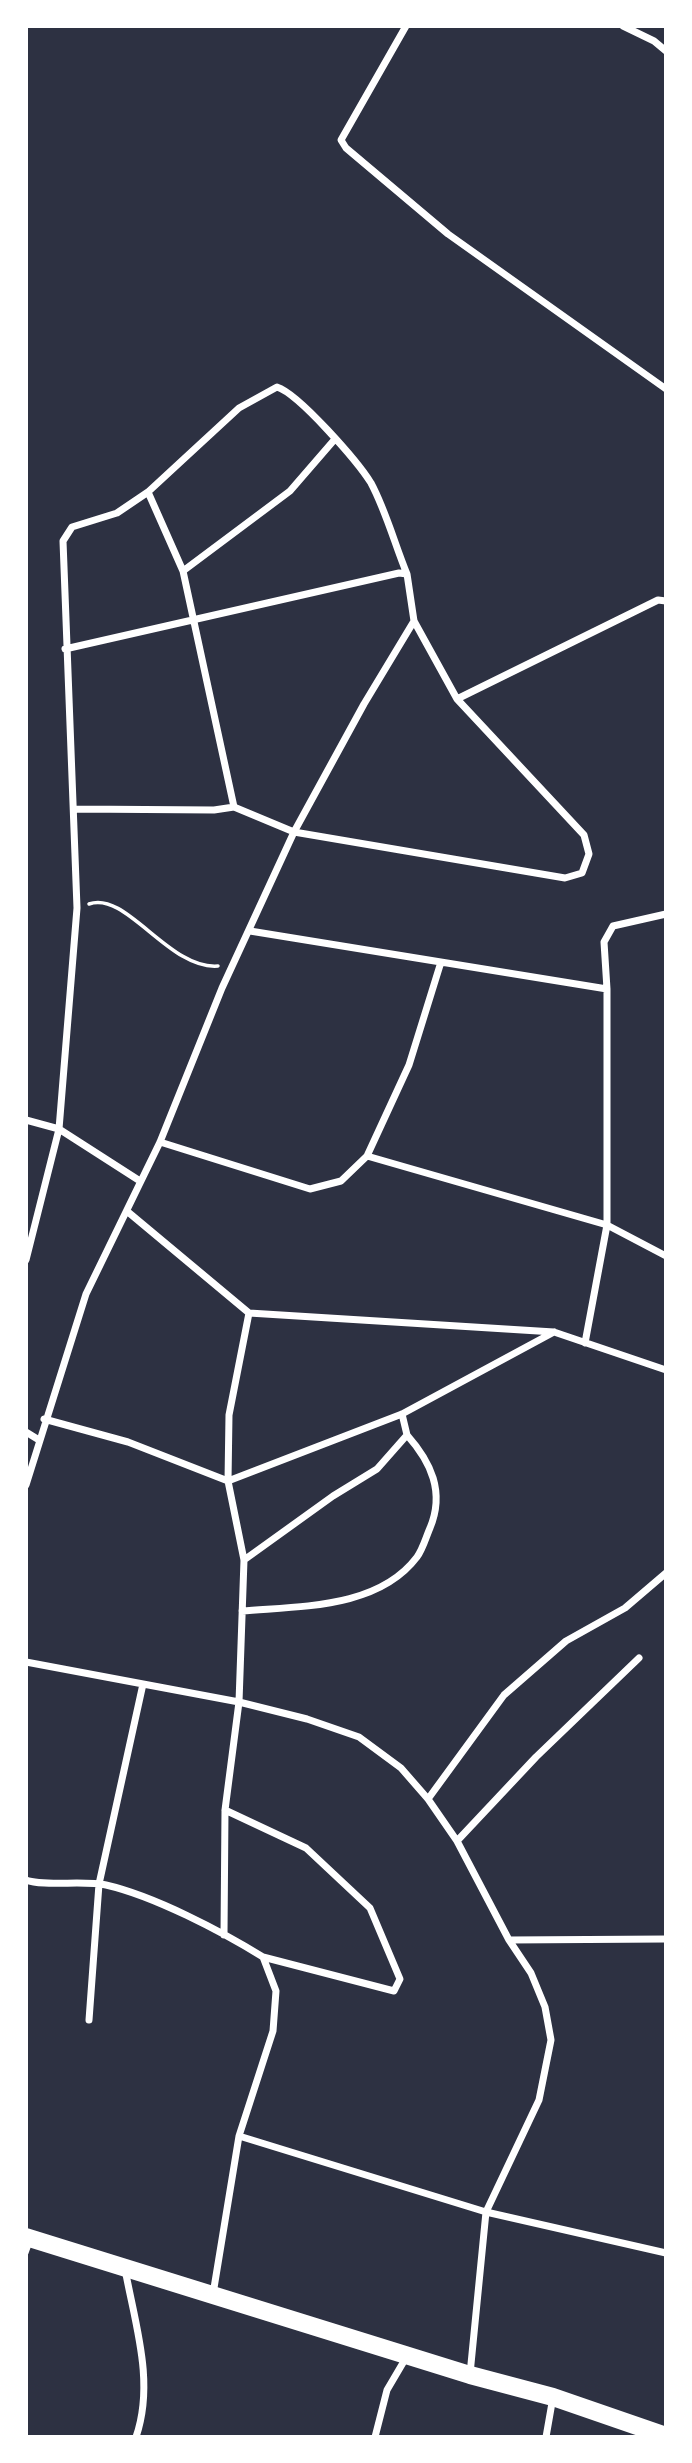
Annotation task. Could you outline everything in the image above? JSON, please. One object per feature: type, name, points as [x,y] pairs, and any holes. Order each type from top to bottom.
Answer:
[{"type":"main road","points":[[28,2243],[125,2268],[470,2375],[553,2397],[666,2436]]},
{"type":"street","points":[[406,26],[341,140],[346,148],[448,234],[666,390]]},
{"type":"street","points":[[623,26],[653,41],[666,51]]},
{"type":"street","points":[[26,1260],[59,1129],[77,908],[75,809],[65,649],[63,541],[72,527],[117,513],[148,492],[239,408],[277,387],[288,391],[335,439],[371,483],[407,574],[414,621],[457,699],[584,835],[589,854],[582,873],[565,878],[294,832],[234,807],[214,810],[75,809]]},
{"type":"street","points":[[183,571],[290,491],[335,439]]},
{"type":"street","points":[[148,492],[183,571],[196,621],[234,807]]},
{"type":"street","points":[[65,649],[399,573],[407,574]]},
{"type":"street","points":[[457,699],[658,600],[666,601]]},
{"type":"street","points":[[26,1485],[44,1419],[86,1294],[160,1142],[233,965],[294,832],[364,704],[414,621]]},
{"type":"street","points":[[585,1343],[607,1225],[607,989],[604,942],[613,926],[666,914]]},
{"type":"street","points":[[250,931],[607,989]]},
{"type":"street","points":[[160,1142],[310,1189],[341,1181],[367,1156],[409,1065],[441,962]]},
{"type":"street","points":[[26,1120],[59,1129],[140,1181]]},
{"type":"street","points":[[367,1156],[607,1225],[666,1256]]},
{"type":"street","points":[[128,1212],[249,1313],[554,1332],[666,1370]]},
{"type":"street","points":[[224,1935],[225,1810],[239,1702],[244,1560],[228,1480],[229,1415],[249,1313]]},
{"type":"street","points":[[44,1419],[128,1442],[228,1480],[402,1414],[554,1332]]},
{"type":"street","points":[[242,1611],[338,1602],[395,1580],[418,1556],[436,1513],[435,1478],[423,1452],[407,1435],[402,1414]]},
{"type":"street","points":[[26,1432],[39,1440]]},
{"type":"street","points":[[244,1560],[333,1496],[377,1469],[407,1435]]},
{"type":"street","points":[[428,1799],[504,1695],[566,1641],[625,1608],[666,1573]]},
{"type":"street","points":[[457,1841],[536,1757],[639,1658]]},
{"type":"street","points":[[26,1661],[239,1702],[307,1719],[359,1737],[401,1768],[428,1799],[457,1841],[509,1940],[531,1973],[545,2007],[551,2040],[539,2100],[486,2212],[470,2375]]},
{"type":"street","points":[[89,2020],[99,1884],[142,1684]]},
{"type":"street","points":[[26,1880],[99,1884],[142,1898],[263,1956],[394,1991],[400,1979],[370,1908],[306,1848],[225,1810]]},
{"type":"street","points":[[509,1940],[666,1939]]},
{"type":"street","points":[[213,2295],[239,2136],[273,2031],[276,1991],[263,1956]]},
{"type":"street","points":[[239,2136],[486,2212],[666,2253]]},
{"type":"street","points":[[125,2268],[144,2372],[145,2400],[136,2437]]},
{"type":"street","points":[[374,2437],[387,2390],[407,2356]]},
{"type":"street","points":[[546,2437],[553,2397]]},
{"type":"path","points":[[77,908],[105,901],[117,907],[162,944],[197,964],[233,965]]}]
